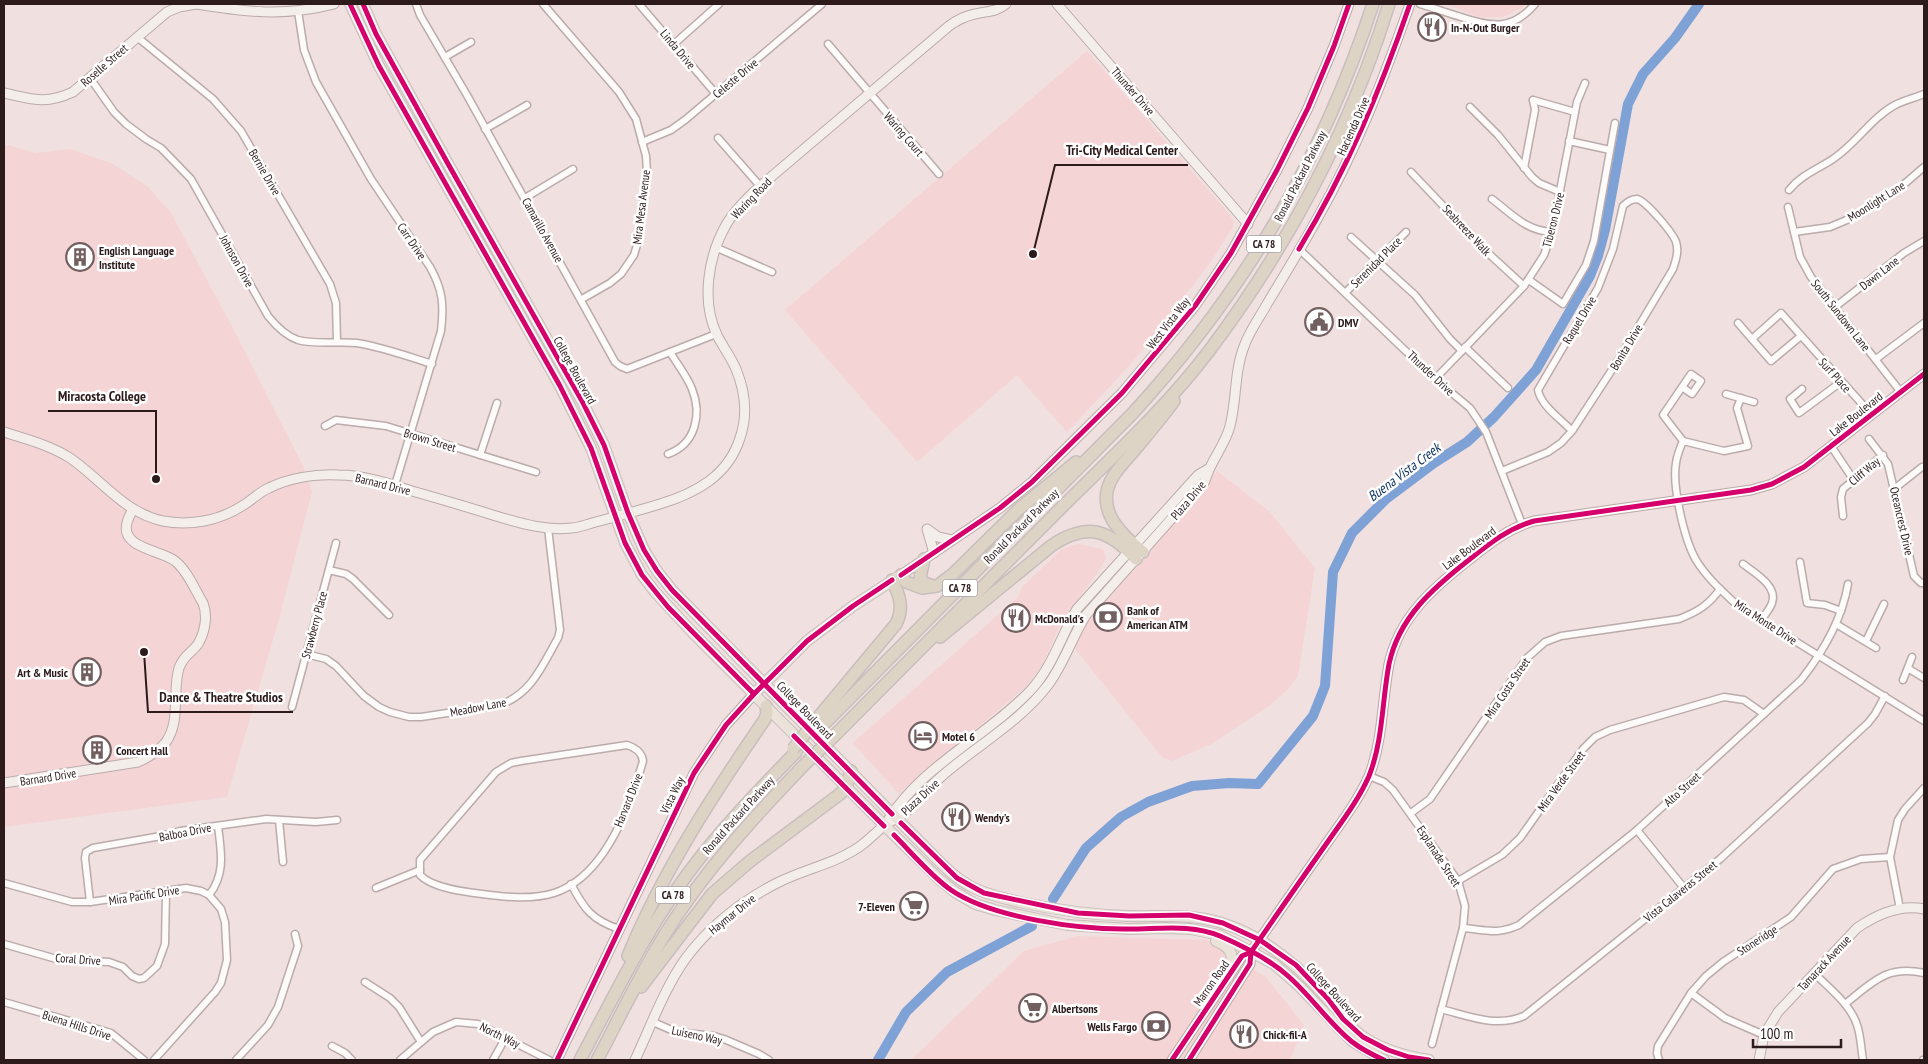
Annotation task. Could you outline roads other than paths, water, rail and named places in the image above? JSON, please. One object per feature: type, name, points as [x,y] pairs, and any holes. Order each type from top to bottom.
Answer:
[{"type":"highway","name":"Ronald Packard Parkway","points":[[580,1060],[654,924],[689,872],[729,822],[819,723],[1133,414],[1185,354],[1216,314],[1259,251],[1298,185],[1346,80],[1373,4]]},
{"type":"highway","name":"Ronald Packard Parkway","points":[[597,1060],[658,946],[695,889],[737,836],[806,763],[1150,419],[1207,353],[1267,267],[1312,190],[1336,144],[1356,97],[1389,4]]},
{"type":"highway","points":[[1136,552],[1117,528],[1107,511],[1106,499],[1109,485],[1119,468],[1162,418],[1207,353]]},
{"type":"highway","points":[[897,577],[922,588],[937,586],[954,573],[1020,509],[1071,465],[1098,448]]},
{"type":"highway","points":[[921,648],[944,635],[1051,546],[1070,534],[1083,531],[1101,533],[1110,536],[1136,552]]},
{"type":"highway","points":[[929,556],[920,578],[924,583],[937,586]]},
{"type":"highway","points":[[819,723],[896,624],[900,615],[901,605],[897,577]]},
{"type":"highway","points":[[602,1018],[634,941],[678,852],[765,719],[767,713],[766,706]]},
{"type":"highway","points":[[628,1002],[645,983],[712,894],[749,862],[840,794],[846,788],[851,772]]},
{"type":"main road","name":"Roselle Street","points":[[4,93],[46,101],[73,92],[167,12],[192,4],[252,12],[298,12],[334,4]]},
{"type":"main road","name":"College Boulevard","points":[[350,4],[379,66],[560,386],[591,448],[625,543],[642,575],[654,592],[884,826],[955,892],[976,904],[996,910],[1067,925],[1129,929],[1185,929],[1219,935],[1274,964],[1289,976],[1352,1041],[1384,1060]]},
{"type":"main road","name":"College Boulevard","points":[[363,4],[376,34],[582,400],[604,445],[628,513],[644,550],[672,590],[894,816],[957,878],[972,888],[999,897],[1078,913],[1119,916],[1189,915],[1223,923],[1260,940],[1296,965],[1328,999],[1343,1019],[1360,1035],[1388,1050],[1409,1057],[1429,1060]]},
{"type":"main road","name":"Waring Road","points":[[616,517],[682,498],[699,490],[719,474],[735,451],[745,419],[744,396],[736,369],[716,334],[709,304],[708,281],[716,248],[727,224],[743,203],[760,186],[949,26],[961,18],[1001,8],[1006,4]]},
{"type":"main road","name":"Thunder Drive","points":[[1057,4],[1248,224]]},
{"type":"main road","name":"West Vista Way","points":[[897,577],[1000,508],[1032,482],[1122,394],[1195,306],[1248,224],[1308,108],[1349,4]]},
{"type":"main road","name":"Hacienda Drive","points":[[1299,249],[1317,220],[1367,120],[1389,65],[1410,4]]},
{"type":"main road","name":"Plaza Drive","points":[[884,826],[894,816],[899,803],[925,778],[1020,701],[1049,666],[1068,625],[1078,609],[1206,481],[1208,469],[1222,447],[1230,427],[1237,371],[1245,344],[1299,249]]},
{"type":"main road","name":"Lake Boulevard","points":[[1251,952],[1351,808],[1369,776],[1377,744],[1389,664],[1395,644],[1404,625],[1422,599],[1439,583],[1494,540],[1522,524],[1751,490],[1772,484],[1804,467],[1924,374]]},
{"type":"main road","points":[[4,432],[53,449],[67,456],[133,509]]},
{"type":"main road","name":"Barnard Drive","points":[[4,783],[138,762],[155,754],[166,741],[174,723],[177,676],[181,662],[188,652],[197,645],[206,621],[205,610],[203,603],[176,562],[164,553],[138,546],[130,538],[126,525],[133,509],[146,516],[161,520],[194,523],[228,514],[267,488],[287,481],[337,475],[358,476],[395,485],[522,524],[548,528],[572,528],[616,517]]},
{"type":"main road","points":[[929,556],[927,529],[938,537],[952,540]]},
{"type":"main road","name":"Plaza Drive","points":[[894,816],[905,812],[961,760],[1026,708],[1048,685],[1058,671],[1086,615],[1136,552]]},
{"type":"main road","name":"Vista Way","points":[[557,1060],[694,773],[726,725],[764,682],[807,641],[853,606],[897,577]]},
{"type":"main road","points":[[1040,679],[1048,685]]},
{"type":"main road","points":[[961,748],[961,760]]},
{"type":"main road","name":"Haymar Drive","points":[[635,1060],[685,960],[712,928],[761,891],[781,881],[838,859],[858,848],[884,826]]},
{"type":"main road","points":[[939,879],[948,876],[957,878]]},
{"type":"main road","points":[[955,892],[958,889],[970,890],[972,888]]},
{"type":"main road","name":"Tamarack Avenue","points":[[1759,1060],[1764,1035],[1778,1012],[1857,928],[1872,918],[1900,909],[1924,909]]},
{"type":"main road","points":[[1067,925],[1074,919],[1115,921],[1119,916]]},
{"type":"main road","points":[[1185,929],[1211,938],[1230,949],[1232,955],[1228,976]]},
{"type":"main road","name":"Marron Road","points":[[1172,1060],[1242,956],[1251,952],[1250,964],[1189,1060]]},
{"type":"main road","points":[[1338,1028],[1342,1026],[1356,1036],[1360,1035]]},
{"type":"street","name":"Camarillo Avenue","points":[[416,4],[616,362],[627,369],[716,334]]},
{"type":"street","name":"Mira Mesa Avenue","points":[[543,4],[619,92],[636,118],[646,156],[647,172],[639,238],[634,255],[621,274],[610,283],[582,299]]},
{"type":"street","name":"Linda Drive","points":[[639,4],[716,94]]},
{"type":"street","points":[[674,44],[719,4]]},
{"type":"street","name":"Celeste Drive","points":[[642,142],[671,130],[822,4]]},
{"type":"street","points":[[1420,4],[1494,26],[1511,22],[1523,16],[1535,4]]},
{"type":"street","name":"Carr Drive","points":[[298,12],[304,50],[316,82],[371,179],[430,267],[438,282],[444,308],[441,331],[432,364],[395,485]]},
{"type":"street","name":"Bernie Drive","points":[[137,37],[213,99],[241,131],[330,284],[336,303],[337,342]]},
{"type":"street","points":[[445,56],[470,42]]},
{"type":"street","name":"Waring Court","points":[[828,44],[939,174]]},
{"type":"street","name":"Johnson Drive","points":[[90,78],[114,112],[126,124],[161,148],[191,179],[272,321],[285,333],[298,340],[378,347],[432,364]]},
{"type":"street","name":"Tiberon Drive","points":[[1435,378],[1530,280],[1544,255],[1552,232],[1577,102],[1585,83]]},
{"type":"street","points":[[1789,190],[1801,178],[1848,148],[1878,117],[1894,105],[1924,94]]},
{"type":"street","points":[[1524,168],[1535,113],[1533,100],[1575,112]]},
{"type":"street","points":[[485,129],[527,105]]},
{"type":"street","points":[[1470,107],[1502,139],[1538,183],[1560,192]]},
{"type":"street","points":[[1530,280],[1563,304],[1586,265],[1594,241],[1616,124]]},
{"type":"street","points":[[718,138],[760,186]]},
{"type":"street","points":[[1569,141],[1610,150]]},
{"type":"street","name":"Moonlight Lane","points":[[1794,232],[1830,227],[1856,216],[1895,192],[1924,167]]},
{"type":"street","points":[[525,198],[573,169]]},
{"type":"street","name":"Seabreeze Walk","points":[[1411,172],[1488,253],[1524,286]]},
{"type":"street","points":[[1492,199],[1530,228],[1552,232]]},
{"type":"street","name":"Bonita Drive","points":[[1502,471],[1548,452],[1572,431],[1619,360],[1672,269],[1677,258],[1676,242],[1672,235],[1647,205],[1642,201],[1632,200]]},
{"type":"street","name":"Raquel Drive","points":[[1572,431],[1544,402],[1538,390],[1598,288],[1613,249],[1620,211],[1623,206],[1632,200]]},
{"type":"street","name":"South Sundown Lane","points":[[1788,207],[1800,257],[1811,277],[1900,392]]},
{"type":"street","name":"Serenidad Place","points":[[1346,292],[1406,232]]},
{"type":"street","points":[[1351,237],[1415,295],[1450,340],[1464,349],[1508,388]]},
{"type":"street","name":"Dawn Lane","points":[[1835,307],[1904,253],[1924,242]]},
{"type":"street","points":[[716,248],[772,272]]},
{"type":"street","name":"Thunder Drive","points":[[1299,249],[1435,378],[1470,408],[1486,432],[1522,524]]},
{"type":"street","name":"Surf Place","points":[[1752,339],[1781,313],[1871,414]]},
{"type":"street","points":[[1738,323],[1771,361],[1801,336]]},
{"type":"street","points":[[1876,359],[1924,323]]},
{"type":"street","points":[[668,454],[686,443],[692,434],[696,422],[696,402],[691,387],[670,352]]},
{"type":"street","points":[[1802,389],[1790,399],[1799,413],[1841,382]]},
{"type":"street","points":[[1682,387],[1663,415],[1683,441],[1724,451],[1748,446],[1737,408],[1741,398]]},
{"type":"street","points":[[1726,394],[1754,402]]},
{"type":"street","points":[[480,455],[497,403]]},
{"type":"street","name":"Brown Street","points":[[324,426],[336,420],[372,423],[536,472]]},
{"type":"street","name":"Oceancrest Drive","points":[[1869,439],[1888,464],[1914,576],[1920,583],[1924,583]]},
{"type":"street","name":"Mira Monte Drive","points":[[1683,441],[1675,464],[1684,534],[1691,551],[1712,582],[1737,605],[1924,720]]},
{"type":"street","points":[[1831,446],[1853,479]]},
{"type":"street","name":"Cliff Way","points":[[1843,516],[1841,497],[1843,489],[1882,455]]},
{"type":"street","points":[[1894,489],[1922,467]]},
{"type":"street","name":"Meadow Lane","points":[[306,654],[326,659],[336,666],[364,696],[379,707],[409,717],[500,705],[511,701],[528,688],[558,638],[560,630],[548,528]]},
{"type":"street","name":"Strawberry Place","points":[[292,707],[336,543]]},
{"type":"street","points":[[1800,562],[1807,603],[1826,605],[1842,611]]},
{"type":"street","points":[[1744,564],[1771,588],[1774,595],[1772,604],[1761,620]]},
{"type":"street","points":[[329,570],[346,574],[353,579],[389,615]]},
{"type":"street","name":"Alto Street","points":[[1463,928],[1485,932],[1505,931],[1519,925],[1637,830],[1801,680],[1836,624],[1842,611],[1848,584]]},
{"type":"street","name":"Mira Costa Street","points":[[1411,813],[1430,799],[1527,658],[1544,642],[1561,636],[1679,619],[1696,613],[1720,589]]},
{"type":"street","points":[[1866,641],[1884,604]]},
{"type":"street","points":[[1836,624],[1876,648]]},
{"type":"street","points":[[1903,680],[1912,658]]},
{"type":"street","points":[[1909,669],[1924,678]]},
{"type":"street","name":"Vista Calaveras Street","points":[[1441,1010],[1501,1022],[1524,1016],[1720,859],[1868,724],[1884,696]]},
{"type":"street","name":"Mira Verde Street","points":[[1458,880],[1502,855],[1520,838],[1583,749],[1595,737],[1610,730],[1724,697],[1744,700],[1764,714]]},
{"type":"street","name":"Harvard Drive","points":[[627,746],[634,747],[642,757],[637,783],[616,830],[590,870],[556,892],[546,895],[504,897],[462,892],[429,882],[420,875],[420,870],[420,860],[496,772],[503,768],[521,761],[627,746]]},
{"type":"street","name":"Esplanade Street","points":[[1369,776],[1384,782],[1393,790],[1411,813],[1458,880],[1465,906],[1463,928],[1432,1044]]},
{"type":"street","points":[[1900,909],[1890,857],[1898,820],[1905,809],[1924,788]]},
{"type":"street","name":"Balboa Drive","points":[[90,902],[85,858],[86,852],[93,848],[266,819],[316,822],[337,820]]},
{"type":"street","points":[[279,820],[282,862]]},
{"type":"street","points":[[154,1060],[214,992],[221,983],[224,974],[227,960],[225,922],[221,909],[209,895],[220,875],[222,858],[218,826]]},
{"type":"street","points":[[1637,830],[1684,888]]},
{"type":"street","name":"Stoneridge","points":[[1660,1060],[1657,1054],[1658,1046],[1691,993],[1706,976],[1791,917],[1833,869],[1861,859],[1890,857]]},
{"type":"street","points":[[376,888],[420,870]]},
{"type":"street","name":"Mira Pacific Drive","points":[[4,883],[72,902],[90,902],[186,888],[209,895]]},
{"type":"street","points":[[571,884],[580,902],[598,920],[620,929]]},
{"type":"street","name":"Coral Drive","points":[[4,944],[60,960],[109,962],[123,967],[132,976],[139,979],[144,978],[149,976],[157,966],[166,944],[166,891]]},
{"type":"street","points":[[236,1060],[268,1025],[278,1007],[298,946],[296,934]]},
{"type":"street","points":[[1845,1004],[1878,978],[1897,970],[1924,972]]},
{"type":"street","points":[[1815,974],[1845,1004],[1857,1024],[1863,1060]]},
{"type":"street","points":[[365,982],[390,998],[399,1007],[421,1042]]},
{"type":"street","points":[[1691,993],[1725,1018],[1764,1035]]},
{"type":"street","name":"Buena Hills Drive","points":[[4,1002],[111,1033],[144,1060]]},
{"type":"street","name":"North Way","points":[[400,1060],[433,1032],[456,1022],[478,1024],[549,1060]]},
{"type":"street","name":"Luiseno Way","points":[[653,1022],[676,1032],[714,1036],[769,1060]]},
{"type":"street","points":[[493,1060],[506,1037]]},
{"type":"street","points":[[332,1046],[345,1053],[352,1060]]},
{"type":"waterway","name":"Buena Vista Creek","points":[[1053,899],[1086,848],[1121,817],[1148,802],[1192,786],[1229,783],[1258,784],[1313,716],[1325,686],[1333,572],[1352,533],[1386,499],[1434,463],[1467,442],[1494,417],[1536,370],[1590,276],[1598,256],[1605,230],[1628,104],[1643,74],[1675,38],[1699,4]]},
{"type":"waterway","name":"Buena Vista Creek","points":[[878,1060],[906,1012],[947,972],[1032,926]]},
{"type":"place","name":"In-N-Out Burger","points":[[1432,27]]},
{"type":"place","name":"Tri-City Medical Center","points":[[1033,254]]},
{"type":"place","name":"English Language Institute","points":[[80,257]]},
{"type":"place","name":"DMV","points":[[1319,322]]},
{"type":"place","name":"Miracosta College","points":[[156,479]]},
{"type":"place","name":"Bank of American ATM","points":[[1108,617]]},
{"type":"place","name":"McDonald's","points":[[1016,618]]},
{"type":"place","name":"Dance & Theatre Studios","points":[[144,652]]},
{"type":"place","name":"Art & Music","points":[[87,672]]},
{"type":"place","name":"Motel 6","points":[[923,736]]},
{"type":"place","name":"Concert Hall","points":[[97,750]]},
{"type":"place","name":"Wendy's","points":[[956,817]]},
{"type":"place","name":"7-Eleven","points":[[914,906]]},
{"type":"place","name":"Albertsons","points":[[1033,1008]]},
{"type":"place","name":"Wells Fargo","points":[[1156,1026]]},
{"type":"place","name":"Chick-fil-A","points":[[1244,1034]]}]
